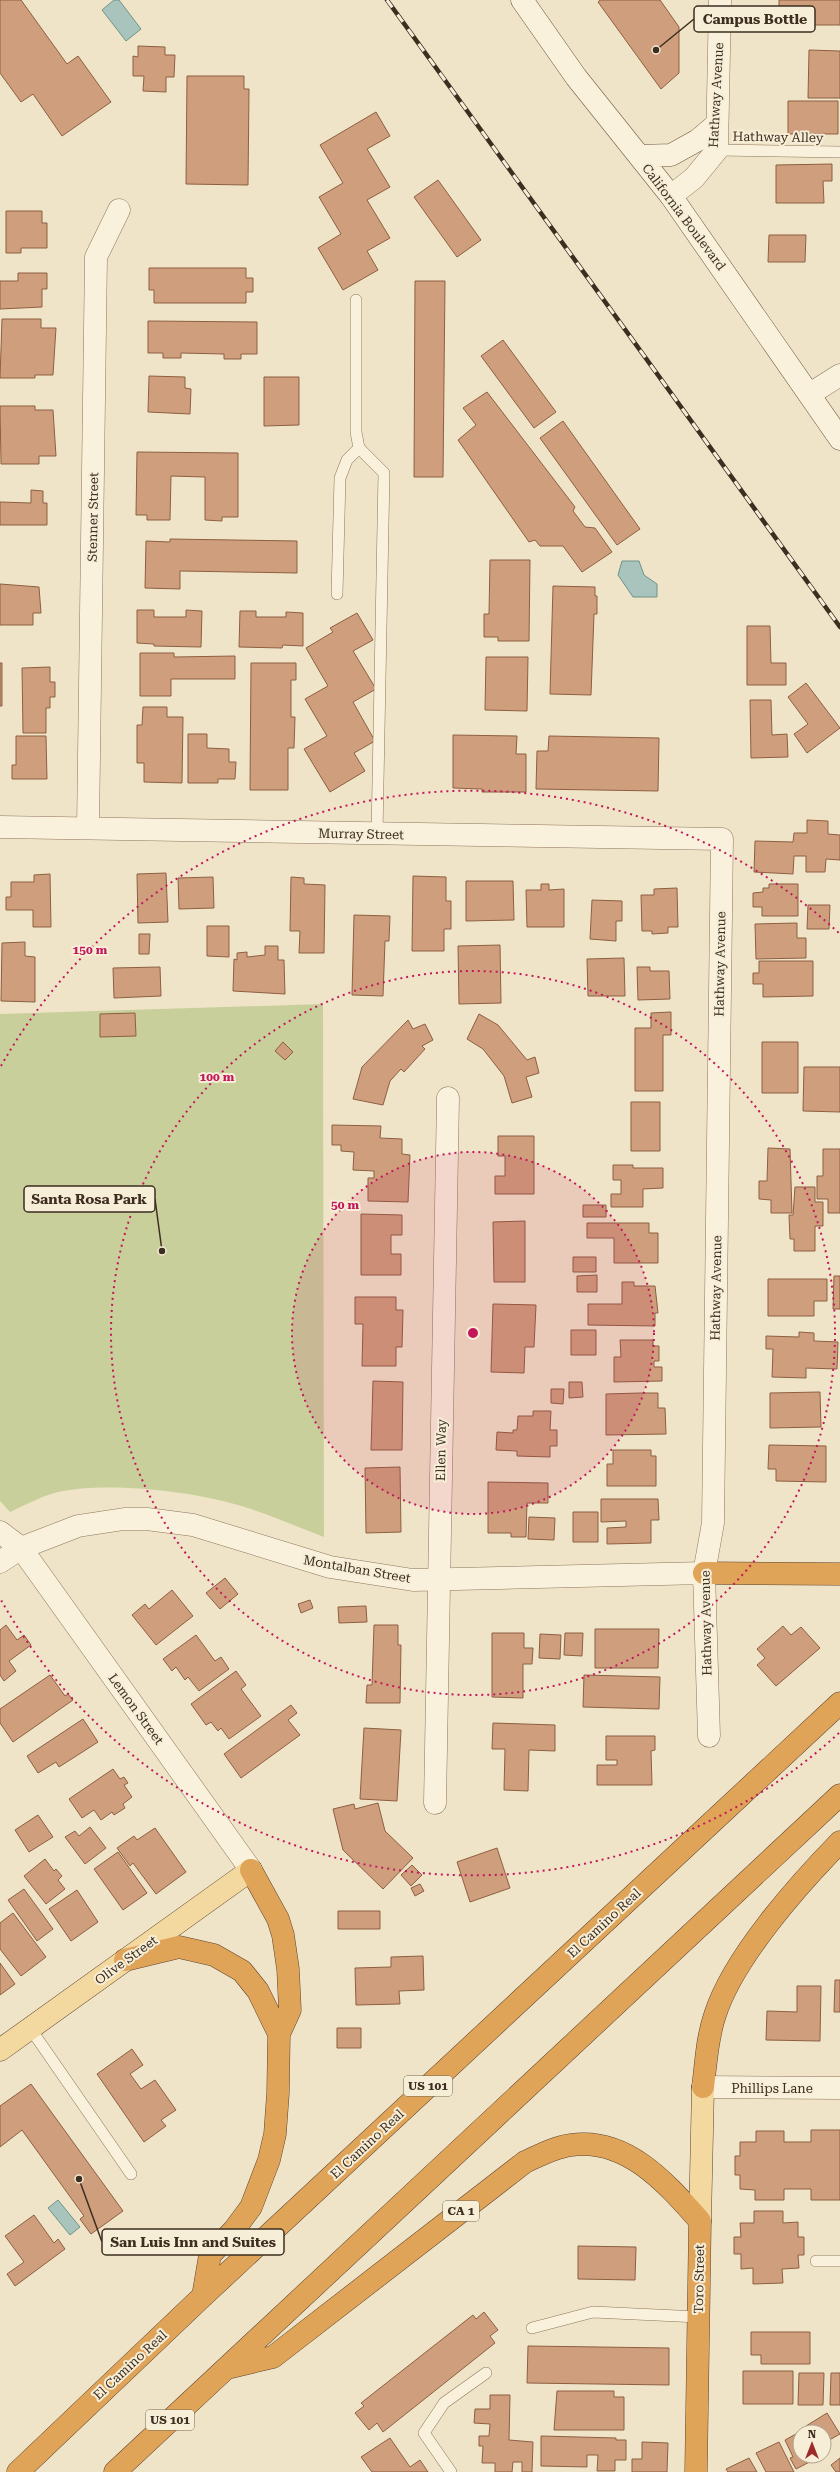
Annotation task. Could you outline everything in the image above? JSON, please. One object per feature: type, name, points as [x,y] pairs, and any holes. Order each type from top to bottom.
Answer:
[{"type":"highway","points":[[704,1573],[840,1574]]},
{"type":"highway","name":"El Camino Real","points":[[18,2472],[203,2296],[840,1703]]},
{"type":"highway","name":"US 101","points":[[115,2472],[840,1795]]},
{"type":"highway","points":[[703,2087],[714,2016],[731,1978],[773,1920],[840,1842]]},
{"type":"highway","points":[[203,2296],[210,2255],[234,2230],[250,2207],[269,2160],[275,2134],[280,2034],[290,2010],[288,1969],[283,1935],[278,1918],[251,1870]]},
{"type":"highway","points":[[125,1960],[179,1947],[214,1955],[242,1971],[258,1991],[280,2034]]},
{"type":"highway","name":"CA 1","points":[[226,2368],[273,2357],[525,2162],[552,2150],[572,2145],[598,2146],[624,2153],[644,2164],[700,2221]]},
{"type":"highway","name":"Toro Street","points":[[696,2472],[700,2221]]},
{"type":"main road","name":"Olive Street","points":[[0,2050],[251,1870]]},
{"type":"main road","name":"Toro Street","points":[[700,2221],[703,2087]]},
{"type":"street","name":"California Boulevard","points":[[522,0],[576,77],[670,196],[810,394],[840,439]]},
{"type":"street","name":"Hathway Avenue","points":[[670,196],[694,178],[716,150],[720,0]]},
{"type":"street","points":[[639,156],[671,155],[698,140],[717,124]]},
{"type":"street","name":"Stenner Street","points":[[88,828],[96,257],[119,210]]},
{"type":"street","points":[[810,394],[840,375]]},
{"type":"street","name":"Murray Street","points":[[0,827],[722,839]]},
{"type":"street","name":"Hathway Avenue","points":[[709,1736],[704,1573],[713,1523],[722,839]]},
{"type":"street","name":"Ellen Way","points":[[435,1803],[448,1098]]},
{"type":"street","name":"Montalban Street","points":[[0,1562],[21,1548],[55,1533],[78,1526],[124,1519],[147,1519],[193,1525],[281,1554],[330,1567],[413,1580],[704,1573]]},
{"type":"street","name":"Lemon Street","points":[[0,1532],[21,1548],[251,1870]]},
{"type":"street","name":"Phillips Lane","points":[[703,2087],[840,2088]]},
{"type":"lane","name":"Hathway Alley","points":[[716,150],[840,152]]},
{"type":"lane","points":[[356,300],[356,432],[359,448],[384,473],[378,834]]},
{"type":"lane","points":[[337,594],[340,478],[347,460],[359,448]]},
{"type":"lane","points":[[30,2028],[130,2174]]},
{"type":"lane","points":[[816,2261],[840,2261]]},
{"type":"lane","points":[[532,2328],[593,2312],[699,2317]]},
{"type":"lane","points":[[451,2472],[424,2433],[444,2403],[486,2372]]},
{"type":"green space","points":[[323,1004],[324,1537],[239,1505],[187,1494],[142,1489],[97,1488],[58,1492],[40,1498],[10,1512],[0,1501],[0,1014]]},
{"type":"water","points":[[114,0],[119,0],[141,29],[126,41],[102,10]]},
{"type":"water","points":[[622,561],[639,561],[644,575],[657,584],[657,597],[633,597],[618,575]]},
{"type":"water","points":[[58,2200],[80,2227],[70,2235],[48,2208]]},
{"type":"building","points":[[0,0],[21,0],[67,64],[78,56],[111,102],[62,136],[33,94],[21,102],[0,73]]},
{"type":"building","points":[[600,0],[660,0],[679,27],[679,73],[661,89],[598,2]]},
{"type":"building","points":[[779,0],[840,0],[840,25],[779,25]]},
{"type":"building","points":[[138,46],[165,47],[165,55],[175,55],[174,77],[166,77],[166,92],[143,91],[144,76],[133,76],[133,56],[138,57]]},
{"type":"building","points":[[809,50],[840,51],[840,98],[808,98]]},
{"type":"building","points":[[187,76],[244,76],[244,89],[249,89],[248,185],[186,184]]},
{"type":"building","points":[[788,101],[838,101],[838,134],[788,134]]},
{"type":"building","points":[[376,112],[390,136],[367,149],[390,187],[367,200],[390,238],[367,251],[378,270],[343,290],[318,248],[341,234],[319,197],[343,183],[320,145]]},
{"type":"building","points":[[832,164],[832,181],[823,181],[824,203],[776,203],[776,165]]},
{"type":"building","points":[[438,180],[481,240],[457,257],[414,197]]},
{"type":"building","points":[[6,211],[42,211],[42,223],[47,223],[47,248],[21,248],[21,253],[6,253]]},
{"type":"building","points":[[769,235],[806,235],[805,262],[768,262]]},
{"type":"building","points":[[149,268],[246,268],[246,278],[253,278],[253,292],[246,292],[246,303],[154,303],[154,290],[149,290]]},
{"type":"building","points":[[18,273],[47,273],[47,289],[42,289],[42,307],[0,309],[0,281],[18,281]]},
{"type":"building","points":[[415,281],[445,281],[443,477],[414,477]]},
{"type":"building","points":[[2,319],[41,319],[41,328],[56,328],[53,375],[35,375],[35,378],[0,378]]},
{"type":"building","points":[[148,321],[257,322],[257,354],[241,354],[241,359],[224,359],[224,354],[181,353],[181,358],[163,358],[163,353],[148,353]]},
{"type":"building","points":[[503,340],[556,412],[534,428],[481,356]]},
{"type":"building","points":[[149,376],[185,377],[185,388],[191,389],[190,414],[148,412]]},
{"type":"building","points":[[264,377],[299,377],[299,425],[264,426]]},
{"type":"building","points":[[487,392],[575,507],[573,511],[585,527],[595,528],[612,552],[582,572],[563,546],[540,546],[535,540],[529,542],[458,440],[476,425],[463,408]]},
{"type":"building","points":[[0,406],[35,406],[35,410],[53,410],[56,456],[39,456],[39,464],[1,464]]},
{"type":"building","points":[[563,421],[640,529],[617,545],[540,438]]},
{"type":"building","points":[[137,452],[238,453],[238,517],[222,517],[222,521],[205,520],[205,477],[171,476],[170,520],[147,520],[147,515],[136,515]]},
{"type":"building","points":[[31,490],[43,491],[43,503],[47,503],[47,525],[0,525],[0,502],[31,503]]},
{"type":"building","points":[[170,539],[297,541],[297,573],[180,571],[180,589],[145,588],[146,541],[170,542]]},
{"type":"building","points":[[490,560],[530,560],[529,641],[498,641],[498,637],[484,637],[484,614],[489,614]]},
{"type":"building","points":[[0,584],[39,587],[41,613],[33,613],[33,625],[0,625]]},
{"type":"building","points":[[553,586],[595,587],[595,596],[597,596],[597,614],[594,614],[591,695],[550,694]]},
{"type":"building","points":[[137,610],[154,610],[154,617],[186,617],[186,610],[202,611],[201,647],[154,646],[154,644],[137,643]]},
{"type":"building","points":[[240,611],[256,611],[256,617],[286,617],[286,612],[303,613],[303,646],[283,645],[282,648],[239,647]]},
{"type":"building","points":[[357,613],[373,640],[353,651],[376,689],[353,702],[375,741],[354,753],[365,771],[330,792],[304,749],[327,736],[305,699],[328,686],[306,648],[333,632],[330,628]]},
{"type":"building","points":[[747,626],[770,626],[771,663],[786,663],[786,685],[747,685]]},
{"type":"building","points":[[140,653],[174,653],[174,657],[235,656],[235,679],[171,679],[171,696],[140,696]]},
{"type":"building","points":[[486,657],[528,657],[527,711],[485,710]]},
{"type":"building","points":[[0,663],[2,663],[2,706],[0,706]]},
{"type":"building","points":[[251,663],[296,663],[296,680],[291,680],[291,717],[295,717],[294,748],[288,748],[288,790],[250,790]]},
{"type":"building","points":[[50,667],[50,682],[55,682],[55,697],[50,697],[50,708],[46,708],[46,733],[23,733],[22,668]]},
{"type":"building","points":[[806,683],[840,728],[807,753],[794,734],[808,724],[788,697]]},
{"type":"building","points":[[750,700],[771,700],[772,735],[787,734],[788,757],[751,758]]},
{"type":"building","points":[[143,707],[167,707],[167,717],[183,717],[182,783],[144,782],[144,763],[137,763],[137,725],[142,725]]},
{"type":"building","points":[[188,734],[207,734],[207,748],[229,749],[229,762],[236,762],[235,779],[218,779],[218,783],[188,783]]},
{"type":"building","points":[[453,735],[517,736],[516,754],[526,754],[526,792],[482,792],[482,789],[453,788]]},
{"type":"building","points":[[16,736],[46,736],[47,779],[12,779],[12,765],[16,765]]},
{"type":"building","points":[[549,736],[659,738],[658,791],[536,789],[537,751],[548,751]]},
{"type":"building","points":[[807,820],[828,821],[828,834],[840,835],[840,860],[826,859],[825,872],[806,872],[806,856],[794,856],[793,874],[754,872],[755,841],[793,842],[794,833],[807,833]]},
{"type":"building","points":[[166,873],[168,922],[138,923],[137,874]]},
{"type":"building","points":[[50,874],[51,927],[33,927],[33,910],[6,910],[6,897],[11,897],[11,882],[34,882],[34,875]]},
{"type":"building","points":[[413,876],[446,877],[446,901],[451,901],[451,929],[444,929],[444,951],[412,951]]},
{"type":"building","points":[[213,877],[214,908],[179,909],[178,878]]},
{"type":"building","points":[[291,877],[304,878],[304,884],[325,885],[324,953],[299,953],[300,931],[290,931]]},
{"type":"building","points":[[466,881],[513,881],[514,920],[466,921]]},
{"type":"building","points":[[541,884],[549,884],[549,890],[564,889],[564,927],[527,927],[526,890],[541,890]]},
{"type":"building","points":[[769,884],[798,884],[798,916],[762,916],[762,907],[753,907],[753,893],[763,892],[763,888],[769,888]]},
{"type":"building","points":[[677,888],[678,927],[668,927],[668,933],[652,934],[652,931],[642,931],[641,895],[654,895],[654,889]]},
{"type":"building","points":[[592,900],[622,901],[622,921],[616,921],[616,941],[590,939]]},
{"type":"building","points":[[808,905],[830,905],[829,929],[807,929]]},
{"type":"building","points":[[354,915],[390,916],[389,941],[385,941],[383,996],[352,995]]},
{"type":"building","points":[[797,923],[797,938],[806,938],[806,958],[756,959],[755,924]]},
{"type":"building","points":[[207,926],[229,926],[229,957],[207,956]]},
{"type":"building","points":[[139,934],[150,934],[149,954],[139,954]]},
{"type":"building","points":[[25,942],[25,956],[35,957],[35,1002],[1,1001],[2,943]]},
{"type":"building","points":[[500,945],[501,1003],[459,1004],[458,946]]},
{"type":"building","points":[[265,946],[278,946],[278,960],[284,960],[285,994],[233,991],[234,959],[237,960],[237,953],[247,952],[247,957],[265,955]]},
{"type":"building","points":[[624,958],[625,996],[588,996],[587,959]]},
{"type":"building","points":[[759,961],[813,961],[813,996],[763,997],[763,984],[753,984],[753,973],[759,973]]},
{"type":"building","points":[[160,967],[161,996],[114,998],[113,968]]},
{"type":"building","points":[[637,967],[650,967],[650,971],[669,971],[670,999],[638,1000]]},
{"type":"building","points":[[671,1012],[671,1035],[663,1035],[663,1091],[635,1091],[635,1028],[651,1028],[651,1013]]},
{"type":"building","points":[[135,1013],[136,1036],[100,1037],[100,1014]]},
{"type":"building","points":[[479,1014],[498,1025],[527,1060],[535,1057],[539,1073],[526,1077],[532,1097],[512,1103],[504,1076],[483,1049],[467,1039]]},
{"type":"building","points":[[408,1020],[413,1029],[425,1024],[433,1040],[422,1046],[425,1049],[404,1072],[401,1069],[390,1081],[383,1105],[353,1099],[362,1067]]},
{"type":"building","points":[[283,1042],[293,1052],[285,1060],[275,1051]]},
{"type":"building","points":[[762,1042],[798,1042],[798,1093],[762,1093]]},
{"type":"building","points":[[804,1067],[840,1067],[840,1112],[803,1111]]},
{"type":"building","points":[[631,1102],[660,1102],[660,1151],[631,1151]]},
{"type":"building","points":[[332,1125],[381,1126],[380,1138],[402,1139],[402,1154],[410,1155],[408,1202],[368,1201],[368,1178],[374,1178],[374,1171],[353,1170],[354,1152],[341,1151],[341,1145],[332,1145]]},
{"type":"building","points":[[498,1136],[534,1136],[534,1194],[495,1194],[495,1176],[505,1176],[505,1156],[498,1156]]},
{"type":"building","points":[[768,1148],[790,1149],[792,1213],[771,1213],[771,1200],[759,1199],[759,1181],[767,1181]]},
{"type":"building","points":[[823,1149],[840,1149],[840,1213],[828,1213],[828,1199],[817,1199],[817,1176],[823,1176]]},
{"type":"building","points":[[613,1165],[633,1165],[633,1168],[663,1168],[663,1188],[643,1189],[643,1207],[611,1207],[611,1194],[621,1194],[621,1180],[613,1180]]},
{"type":"building","points":[[795,1187],[815,1187],[815,1202],[823,1202],[823,1226],[815,1226],[815,1251],[794,1251],[794,1239],[790,1239],[789,1215],[793,1215]]},
{"type":"building","points":[[583,1205],[606,1205],[606,1217],[583,1217]]},
{"type":"building","points":[[361,1214],[402,1215],[402,1235],[391,1235],[391,1254],[401,1254],[401,1275],[361,1275]]},
{"type":"building","points":[[525,1221],[525,1282],[494,1282],[493,1222]]},
{"type":"building","points":[[587,1223],[649,1223],[649,1233],[658,1233],[658,1263],[614,1263],[614,1238],[587,1238]]},
{"type":"building","points":[[573,1257],[596,1257],[596,1272],[573,1272]]},
{"type":"building","points":[[597,1275],[597,1292],[577,1292],[577,1276]]},
{"type":"building","points":[[834,1276],[840,1276],[840,1309],[833,1309]]},
{"type":"building","points":[[768,1279],[827,1279],[827,1301],[814,1301],[814,1316],[768,1316]]},
{"type":"building","points":[[622,1282],[634,1282],[634,1286],[655,1286],[658,1313],[655,1313],[655,1326],[588,1325],[588,1304],[622,1304]]},
{"type":"building","points":[[355,1297],[396,1297],[396,1310],[403,1310],[402,1347],[396,1347],[396,1366],[362,1366],[363,1324],[355,1324]]},
{"type":"building","points":[[493,1304],[536,1305],[534,1347],[525,1347],[524,1373],[491,1372]]},
{"type":"building","points":[[571,1330],[596,1330],[596,1355],[571,1355]]},
{"type":"building","points":[[799,1332],[814,1333],[814,1341],[838,1342],[837,1369],[806,1368],[806,1378],[772,1377],[773,1349],[766,1349],[766,1336],[799,1337]]},
{"type":"building","points":[[620,1340],[653,1340],[653,1346],[659,1346],[659,1361],[654,1361],[654,1367],[662,1367],[662,1381],[614,1382],[614,1357],[621,1357]]},
{"type":"building","points":[[373,1381],[403,1382],[402,1450],[371,1450]]},
{"type":"building","points":[[569,1382],[582,1382],[583,1397],[569,1398]]},
{"type":"building","points":[[551,1389],[564,1389],[563,1404],[551,1403]]},
{"type":"building","points":[[820,1392],[821,1427],[770,1428],[770,1393]]},
{"type":"building","points":[[658,1393],[658,1408],[665,1408],[666,1434],[606,1435],[606,1394]]},
{"type":"building","points":[[533,1411],[551,1411],[550,1430],[557,1430],[557,1446],[550,1446],[550,1457],[517,1456],[517,1451],[496,1450],[497,1432],[513,1433],[513,1430],[517,1430],[518,1416],[533,1416]]},
{"type":"building","points":[[769,1445],[826,1446],[826,1482],[776,1481],[776,1469],[768,1469]]},
{"type":"building","points":[[613,1450],[651,1450],[651,1456],[656,1456],[656,1486],[607,1486],[607,1464],[613,1464]]},
{"type":"building","points":[[400,1467],[401,1532],[366,1533],[365,1468]]},
{"type":"building","points":[[488,1482],[548,1483],[548,1503],[527,1503],[526,1537],[511,1537],[511,1533],[488,1533]]},
{"type":"building","points":[[601,1499],[658,1499],[659,1520],[651,1520],[651,1543],[607,1544],[607,1528],[626,1527],[626,1521],[601,1522]]},
{"type":"building","points":[[573,1512],[598,1512],[598,1542],[573,1542]]},
{"type":"building","points":[[529,1517],[555,1518],[554,1540],[528,1539]]},
{"type":"building","points":[[225,1578],[238,1594],[220,1609],[206,1593]]},
{"type":"building","points":[[172,1590],[193,1616],[156,1645],[132,1615],[145,1604],[149,1609]]},
{"type":"building","points":[[310,1600],[313,1608],[301,1613],[298,1604]]},
{"type":"building","points":[[366,1606],[367,1622],[339,1623],[338,1607]]},
{"type":"building","points":[[6,1625],[17,1640],[24,1635],[31,1645],[9,1661],[16,1671],[4,1681],[0,1675],[0,1630]]},
{"type":"building","points":[[374,1625],[398,1625],[398,1645],[401,1645],[400,1703],[366,1703],[367,1685],[372,1685]]},
{"type":"building","points":[[783,1626],[791,1635],[801,1627],[820,1648],[776,1686],[757,1665],[765,1658],[757,1649]]},
{"type":"building","points":[[595,1629],[659,1629],[658,1668],[595,1668]]},
{"type":"building","points":[[492,1633],[524,1633],[524,1648],[533,1648],[532,1664],[523,1664],[523,1698],[492,1697]]},
{"type":"building","points":[[565,1633],[583,1633],[582,1656],[564,1655]]},
{"type":"building","points":[[540,1634],[561,1635],[560,1659],[539,1658]]},
{"type":"building","points":[[196,1635],[215,1661],[221,1657],[229,1669],[199,1691],[188,1677],[185,1680],[176,1667],[172,1671],[163,1659]]},
{"type":"building","points":[[236,1671],[246,1685],[241,1689],[261,1716],[229,1739],[221,1728],[218,1731],[211,1722],[206,1725],[191,1704]]},
{"type":"building","points":[[50,1675],[65,1696],[68,1694],[73,1700],[13,1742],[0,1723],[0,1709]]},
{"type":"building","points":[[584,1675],[660,1677],[659,1709],[583,1707]]},
{"type":"building","points":[[291,1705],[297,1713],[288,1720],[300,1735],[241,1778],[224,1754]]},
{"type":"building","points":[[83,1719],[98,1742],[59,1767],[56,1762],[38,1773],[27,1756]]},
{"type":"building","points":[[493,1723],[555,1725],[555,1751],[529,1750],[528,1791],[504,1790],[505,1749],[492,1749]]},
{"type":"building","points":[[364,1728],[401,1730],[397,1801],[360,1799]]},
{"type":"building","points":[[606,1736],[655,1736],[655,1750],[651,1751],[652,1785],[597,1785],[597,1765],[617,1765],[617,1760],[606,1760]]},
{"type":"building","points":[[113,1769],[120,1779],[124,1777],[128,1783],[124,1785],[132,1797],[123,1804],[125,1808],[114,1815],[112,1812],[101,1820],[94,1810],[82,1818],[69,1799]]},
{"type":"building","points":[[378,1803],[385,1831],[413,1858],[383,1889],[343,1850],[333,1809],[354,1804],[355,1809]]},
{"type":"building","points":[[38,1815],[53,1837],[29,1852],[15,1830]]},
{"type":"building","points":[[90,1827],[106,1848],[85,1864],[65,1837],[75,1831],[79,1836]]},
{"type":"building","points":[[155,1828],[186,1872],[156,1894],[133,1863],[130,1866],[117,1848],[134,1836],[137,1840]]},
{"type":"building","points":[[497,1848],[510,1888],[470,1902],[457,1862]]},
{"type":"building","points":[[118,1852],[147,1893],[123,1910],[94,1869]]},
{"type":"building","points":[[45,1859],[54,1871],[56,1869],[62,1876],[58,1880],[65,1889],[46,1904],[24,1876]]},
{"type":"building","points":[[412,1865],[422,1875],[411,1886],[401,1875]]},
{"type":"building","points":[[420,1884],[424,1891],[415,1896],[411,1888]]},
{"type":"building","points":[[24,1889],[53,1929],[37,1941],[8,1900]]},
{"type":"building","points":[[77,1890],[98,1922],[71,1941],[49,1909]]},
{"type":"building","points":[[338,1911],[380,1911],[380,1929],[338,1929]]},
{"type":"building","points":[[13,1913],[46,1957],[21,1976],[0,1949],[0,1923]]},
{"type":"building","points":[[423,1956],[424,1990],[399,1991],[400,2004],[356,2005],[355,1968],[391,1967],[391,1957]]},
{"type":"building","points":[[0,1963],[15,1984],[0,1995]]},
{"type":"building","points":[[835,1980],[840,1980],[840,2012],[834,2012]]},
{"type":"building","points":[[797,1986],[821,1986],[820,2041],[766,2040],[767,2011],[797,2012]]},
{"type":"building","points":[[337,2028],[361,2028],[361,2048],[337,2048]]},
{"type":"building","points":[[132,2049],[143,2065],[130,2074],[141,2089],[155,2080],[176,2110],[161,2120],[166,2126],[144,2142],[97,2074]]},
{"type":"building","points":[[31,2084],[123,2211],[91,2234],[80,2219],[84,2216],[22,2130],[0,2147],[0,2106]]},
{"type":"building","points":[[811,2130],[840,2130],[840,2200],[811,2200],[811,2189],[784,2189],[784,2200],[755,2200],[755,2190],[740,2189],[740,2175],[735,2175],[735,2156],[740,2156],[740,2142],[756,2142],[756,2131],[784,2131],[784,2142],[811,2142]]},
{"type":"building","points":[[754,2211],[783,2211],[783,2223],[798,2222],[798,2237],[804,2237],[804,2255],[798,2255],[799,2268],[782,2269],[783,2283],[753,2284],[753,2268],[741,2269],[741,2254],[734,2254],[734,2237],[741,2237],[740,2223],[754,2223]]},
{"type":"building","points":[[34,2215],[54,2243],[58,2239],[65,2249],[15,2286],[7,2274],[24,2262],[5,2236]]},
{"type":"building","points":[[578,2246],[636,2247],[635,2280],[578,2279]]},
{"type":"building","points":[[484,2312],[498,2330],[490,2336],[495,2343],[383,2432],[377,2423],[369,2430],[355,2413],[364,2406],[361,2403],[473,2315],[476,2319]]},
{"type":"building","points":[[751,2332],[810,2332],[810,2364],[761,2364],[761,2355],[751,2355]]},
{"type":"building","points":[[528,2346],[669,2348],[669,2385],[527,2383]]},
{"type":"building","points":[[743,2371],[793,2371],[793,2404],[743,2404]]},
{"type":"building","points":[[799,2373],[824,2373],[823,2405],[798,2405]]},
{"type":"building","points":[[831,2373],[840,2373],[840,2405],[830,2405]]},
{"type":"building","points":[[557,2391],[614,2391],[614,2397],[624,2397],[624,2430],[554,2430]]},
{"type":"building","points":[[490,2395],[510,2395],[509,2440],[533,2442],[532,2472],[522,2472],[522,2462],[513,2462],[512,2472],[495,2472],[495,2463],[482,2463],[483,2446],[479,2446],[479,2436],[489,2436],[490,2424],[474,2423],[475,2409],[490,2409]]},
{"type":"building","points":[[827,2413],[840,2434],[832,2438],[832,2424],[809,2424]]},
{"type":"building","points":[[541,2436],[616,2438],[616,2440],[626,2440],[626,2460],[615,2460],[615,2471],[597,2471],[598,2455],[587,2455],[587,2467],[541,2466]]},
{"type":"building","points":[[792,2436],[792,2455],[785,2440]]},
{"type":"building","points":[[390,2438],[410,2467],[420,2460],[428,2472],[372,2472],[361,2457]]},
{"type":"building","points":[[642,2442],[668,2443],[667,2472],[632,2472],[632,2459],[642,2459]]},
{"type":"building","points":[[779,2442],[794,2472],[766,2472],[756,2453]]},
{"type":"building","points":[[749,2458],[757,2472],[728,2472],[726,2469]]},
{"type":"building","points":[[840,2458],[840,2472],[836,2472],[831,2465]]},
{"type":"building","points":[[793,2464],[806,2464],[796,2469]]},
{"type":"railway","points":[[387,0],[840,627]]},
{"type":"place","name":"Campus Bottle","points":[[656,50]]},
{"type":"place","name":"Santa Rosa Park","points":[[162,1251]]},
{"type":"place","name":"San Luis Inn and Suites","points":[[79,2179]]}]
